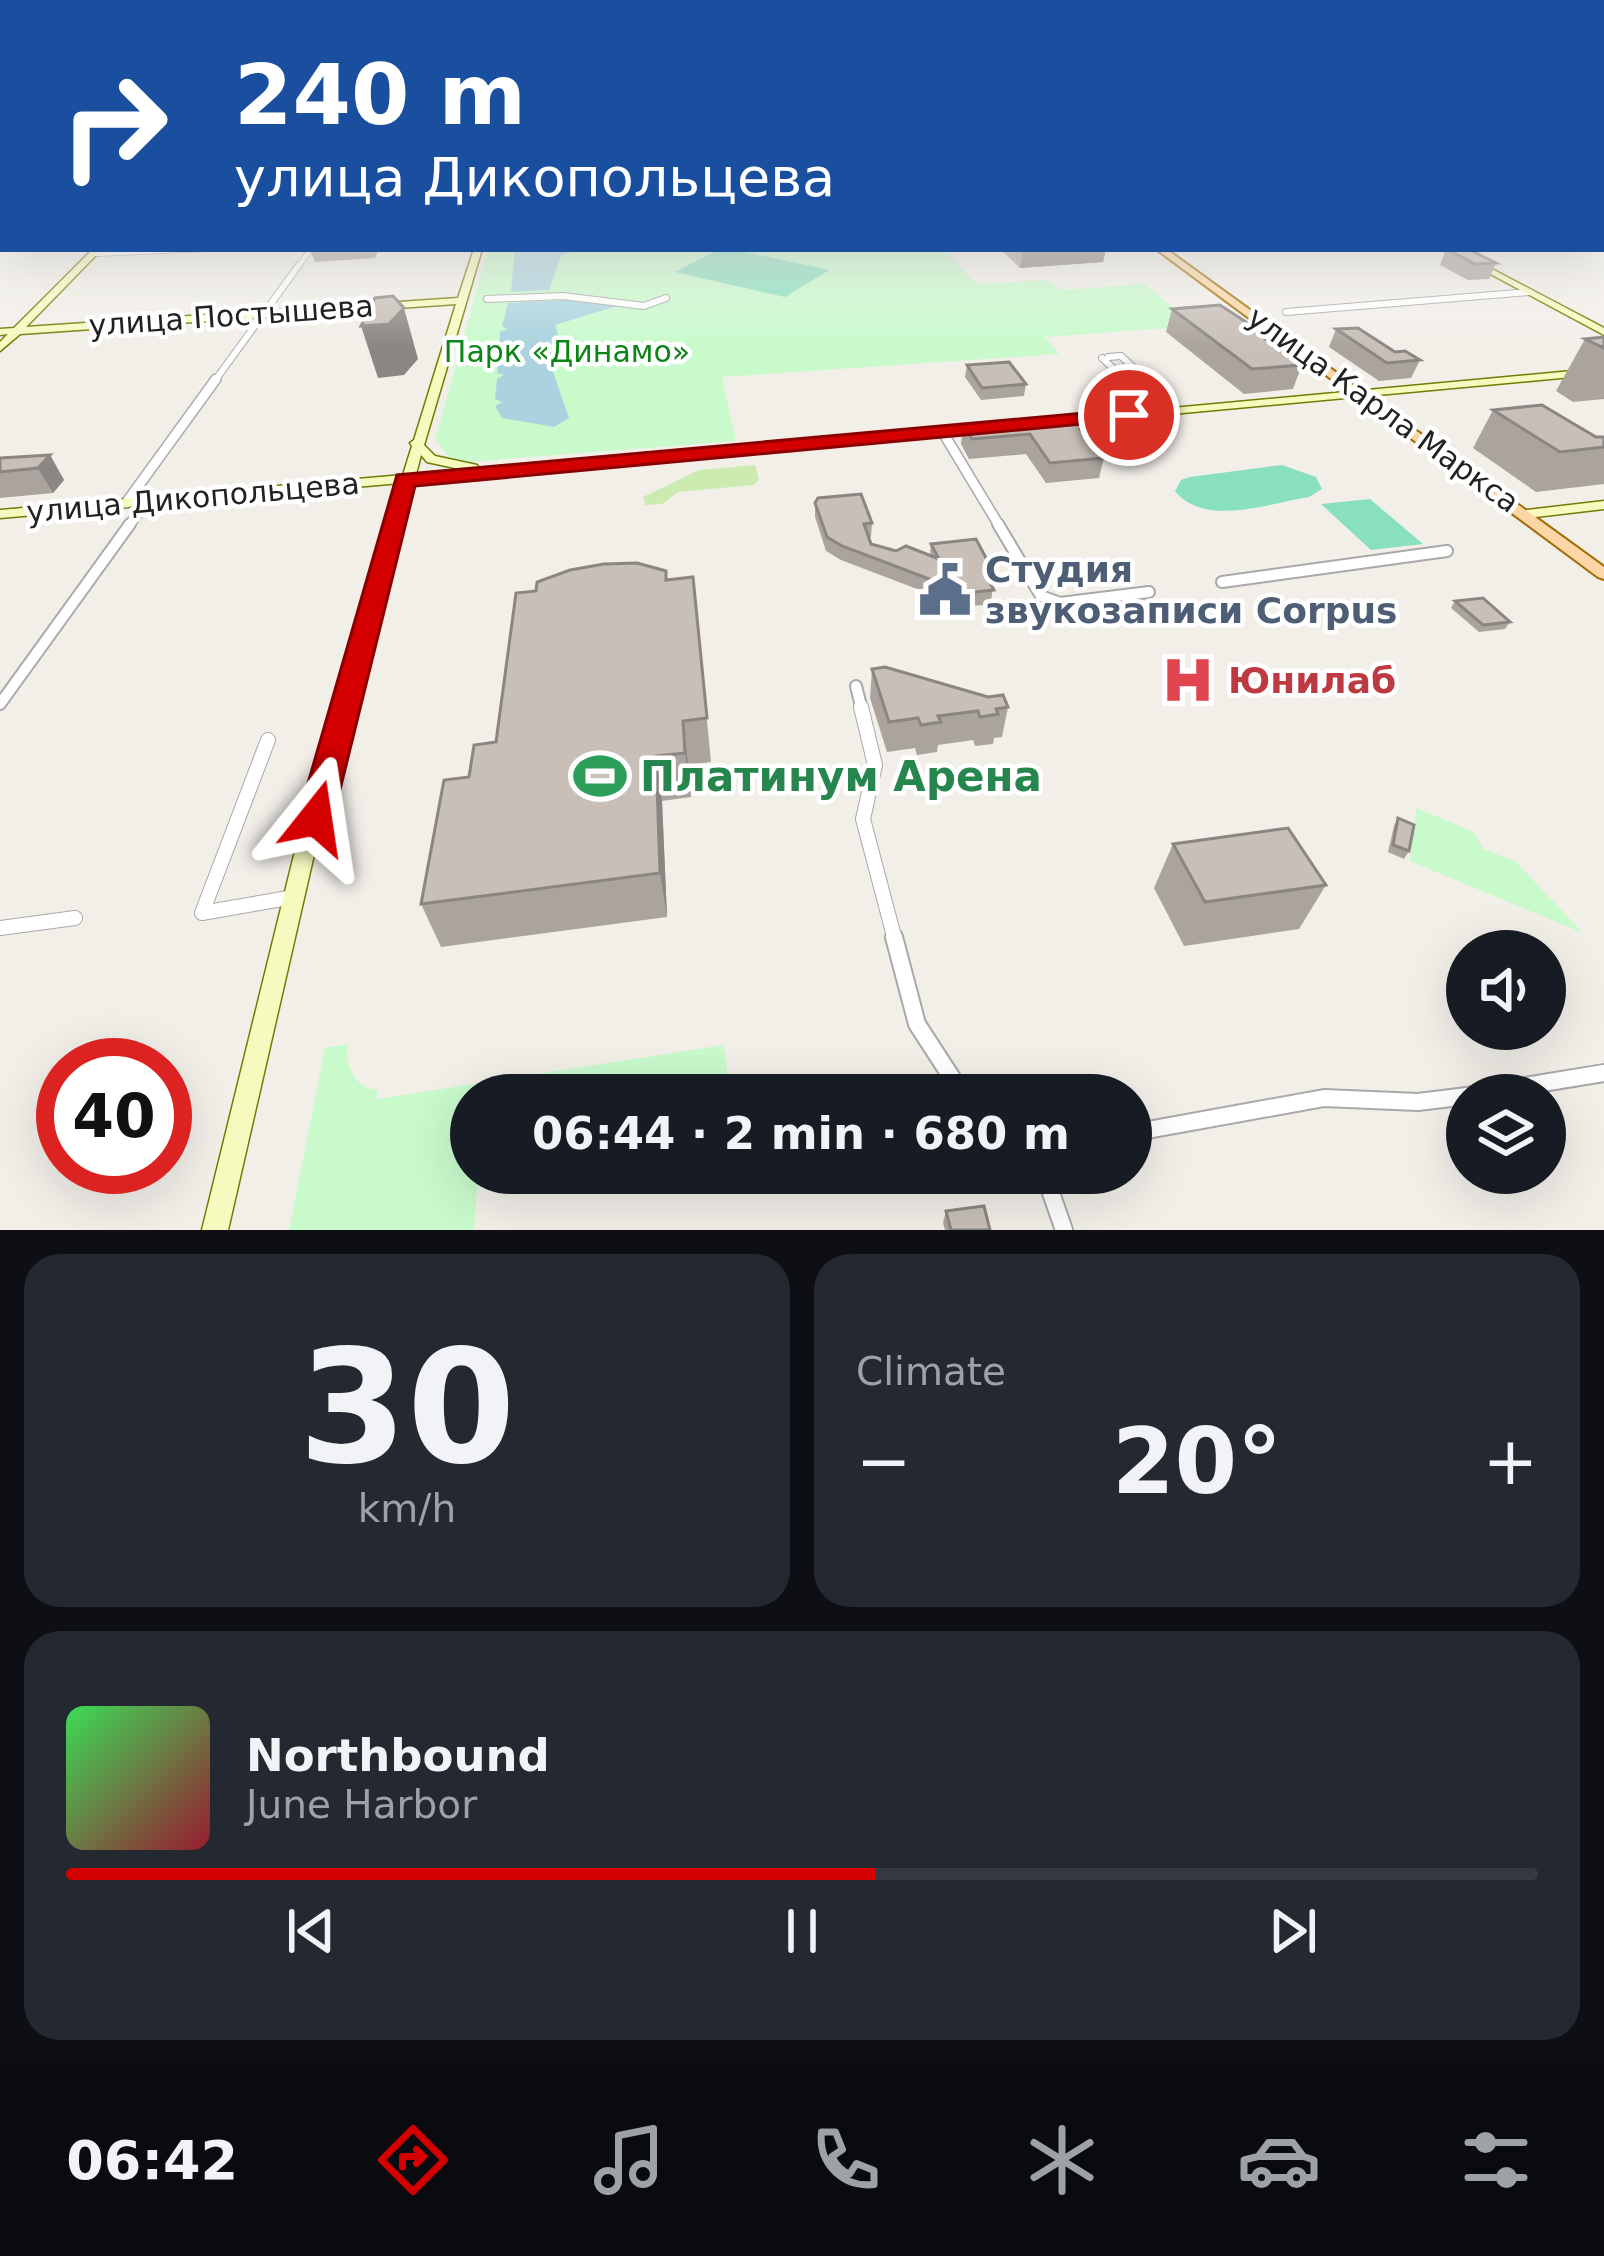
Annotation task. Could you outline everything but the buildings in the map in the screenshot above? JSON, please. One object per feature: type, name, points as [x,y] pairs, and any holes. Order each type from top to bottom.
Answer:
[{"type":"main road","name":"улица Карла Маркса","points":[[1164,252],[1604,574]]},
{"type":"street","points":[[0,349],[96,252]]},
{"type":"street","points":[[125,503],[309,252]]},
{"type":"street","points":[[215,1230],[260,1024],[405,480],[477,252]]},
{"type":"street","points":[[1454,252],[1604,332]]},
{"type":"street","points":[[1286,312],[1529,292]]},
{"type":"street","points":[[487,299],[567,296],[642,305],[659,304],[667,298]]},
{"type":"street","name":"улица Постышева","points":[[0,332],[461,301]]},
{"type":"street","points":[[1133,387],[1105,357],[1121,356],[1152,385]]},
{"type":"street","points":[[1069,420],[1604,370]]},
{"type":"street","points":[[1119,374],[1138,372]]},
{"type":"street","name":"улица Дикопольцева","points":[[0,514],[1005,426]]},
{"type":"street","points":[[942,431],[1042,596],[1060,603],[1149,592]]},
{"type":"street","points":[[416,442],[424,455],[442,463],[512,471]]},
{"type":"street","points":[[0,704],[147,501]]},
{"type":"street","points":[[1526,514],[1604,505]]},
{"type":"street","points":[[1222,582],[1447,551]]},
{"type":"street","points":[[856,686],[875,765],[862,819],[917,1024],[949,1074]]},
{"type":"street","points":[[268,740],[202,913],[294,897]]},
{"type":"street","points":[[0,928],[75,918]]},
{"type":"street","points":[[1566,1079],[1604,1073]]},
{"type":"street","points":[[1152,1129],[1324,1098],[1418,1102],[1446,1098]]},
{"type":"street","points":[[1052,1194],[1064,1230]]},
{"type":"green space","name":"Парк «Динамо»","points":[[487,252],[947,252],[976,284],[1049,280],[1061,290],[1145,284],[1195,326],[1045,337],[1059,354],[722,377],[736,441],[454,463],[435,440]]},
{"type":"green space","points":[[714,252],[744,252],[829,270],[785,297],[675,272]]},
{"type":"green space","points":[[755,465],[759,480],[753,485],[678,492],[662,504],[645,505],[643,497],[699,470]]},
{"type":"green space","points":[[1282,465],[1316,477],[1322,489],[1309,497],[1220,511],[1187,502],[1175,491],[1181,480],[1190,477]]},
{"type":"green space","points":[[1370,499],[1423,544],[1371,550],[1321,504]]},
{"type":"green space","points":[[1416,808],[1474,832],[1483,849],[1515,861],[1583,933],[1410,861]]},
{"type":"green space","points":[[347,1044],[353,1073],[362,1084],[377,1090],[377,1099],[450,1088],[450,1194],[477,1194],[474,1230],[289,1230],[325,1048]]},
{"type":"green space","points":[[724,1045],[727,1074],[538,1074]]},
{"type":"water","points":[[515,252],[571,252],[561,256],[549,290],[511,292]]},
{"type":"water","points":[[567,300],[617,306],[555,325],[558,335],[575,342],[568,353],[550,363],[569,418],[554,427],[502,418],[495,406],[502,402],[495,399],[497,379],[504,375],[497,373],[499,354],[506,351],[499,349],[500,332],[507,329],[502,326],[508,303]]},
{"type":"place","name":"Студия звукозаписи Corpus","points":[[945,590]]},
{"type":"place","name":"Юнилаб","points":[[1188,680]]},
{"type":"place","name":"Платинум Арена","points":[[600,776]]},
{"type":"route","points":[[316,818],[405,480],[1129,415]]}]
